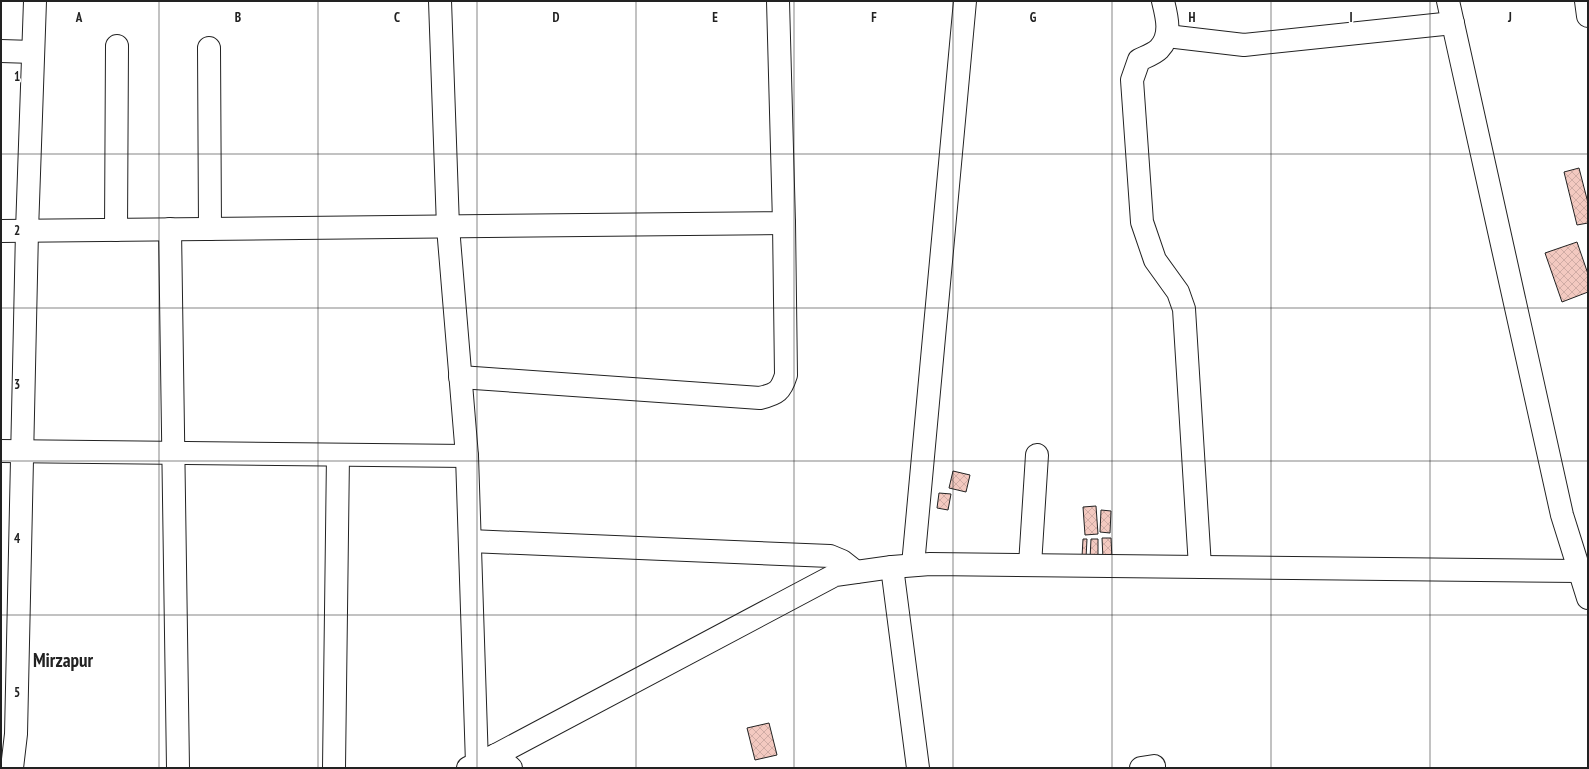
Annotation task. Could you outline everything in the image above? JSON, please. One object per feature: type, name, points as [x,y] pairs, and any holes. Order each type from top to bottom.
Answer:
[{"type":"street","points":[[12,768],[16,734],[11,452],[27,231],[35,1]]},
{"type":"street","points":[[440,1],[448,227],[466,456],[470,541],[488,764],[835,575],[913,565],[1583,571]]},
{"type":"street","points":[[460,377],[760,398],[773,395],[783,387],[786,375],[784,222],[778,1]]},
{"type":"street","points":[[913,565],[965,1]]},
{"type":"street","points":[[1164,1],[1168,24],[1167,36],[1159,50],[1139,60],[1132,80],[1142,222],[1155,260],[1178,292],[1184,309],[1200,567]]},
{"type":"street","points":[[1448,1],[1562,515],[1583,571],[1588,598]]},
{"type":"street","points":[[1586,1],[1588,16]]},
{"type":"street","points":[[1167,36],[1244,45],[1453,23]]},
{"type":"street","points":[[116,230],[117,46]]},
{"type":"street","points":[[209,48],[210,229]]},
{"type":"street","points":[[1,51],[33,52]]},
{"type":"street","points":[[1,231],[784,222]]},
{"type":"street","points":[[170,229],[178,768]]},
{"type":"street","points":[[11,452],[466,456]]},
{"type":"street","points":[[334,768],[338,455]]},
{"type":"street","points":[[1030,565],[1037,455]]},
{"type":"street","points":[[470,541],[830,556],[842,561],[856,572]]},
{"type":"street","points":[[892,567],[918,768]]},
{"type":"building","points":[[1579,168],[1588,203],[1588,223],[1577,225],[1564,172]]},
{"type":"building","points":[[1577,242],[1588,274],[1588,292],[1562,302],[1545,253]]},
{"type":"building","points":[[953,471],[970,475],[966,492],[949,488]]},
{"type":"building","points":[[939,493],[951,494],[948,510],[937,508]]},
{"type":"building","points":[[1096,506],[1098,534],[1085,535],[1083,507]]},
{"type":"building","points":[[1101,510],[1111,511],[1110,533],[1100,532]]},
{"type":"building","points":[[1102,538],[1111,538],[1112,559],[1103,559]]},
{"type":"building","points":[[1083,539],[1087,539],[1086,558],[1082,557]]},
{"type":"building","points":[[1091,539],[1098,539],[1098,559],[1090,559]]},
{"type":"building","points":[[769,723],[777,755],[755,760],[747,728]]},
{"type":"district","name":"Mirzapur","points":[[63,660]]}]
